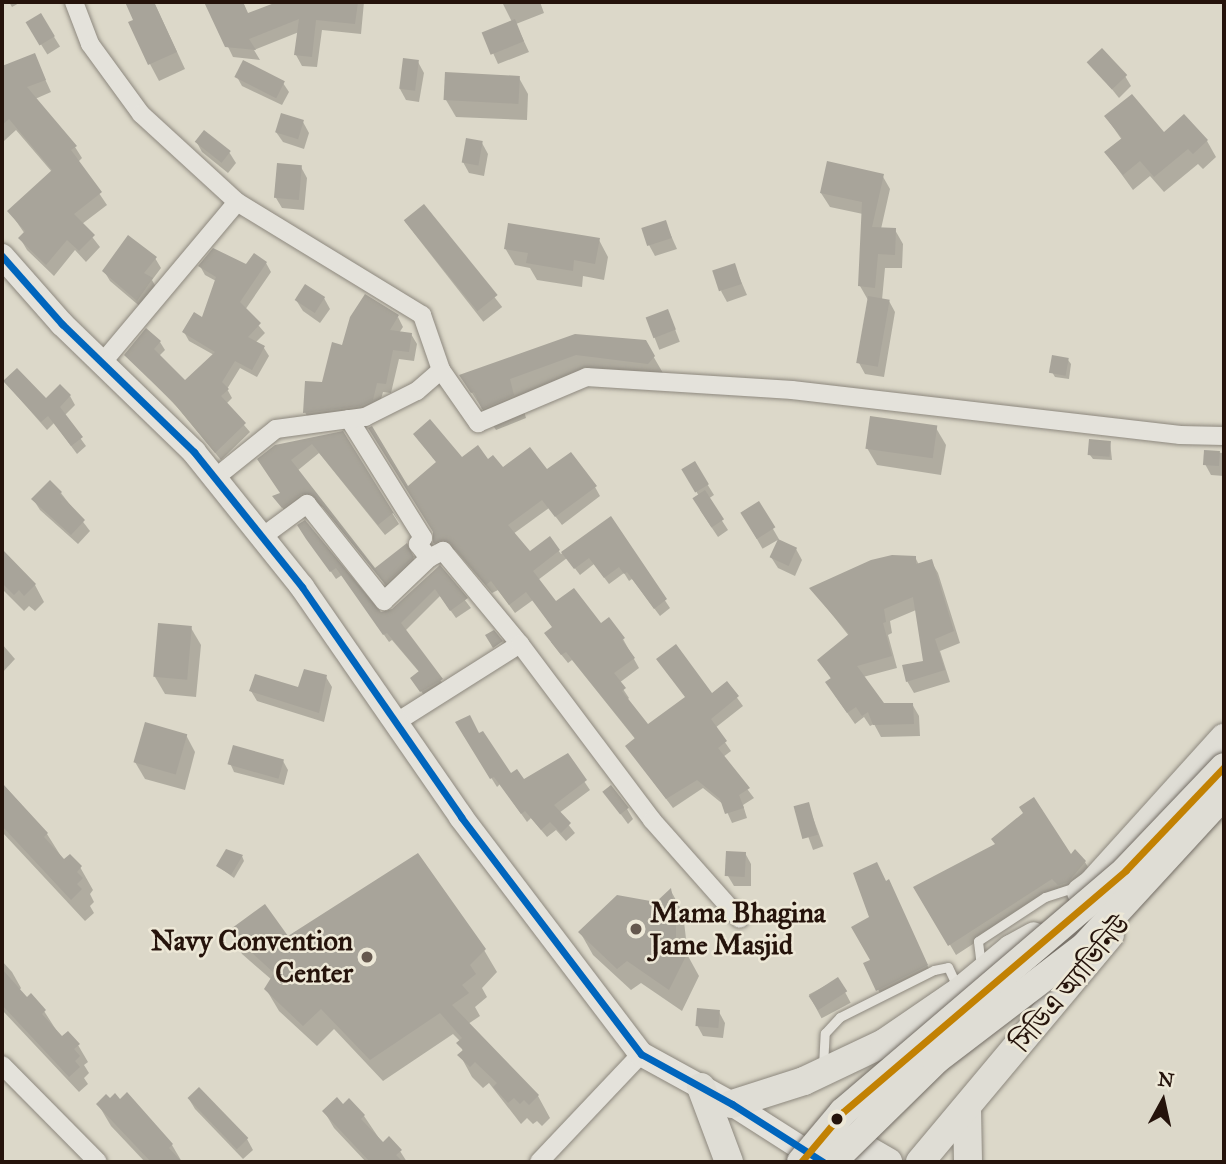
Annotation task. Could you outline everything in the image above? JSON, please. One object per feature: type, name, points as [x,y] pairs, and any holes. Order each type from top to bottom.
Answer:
[{"type":"highway","name":"সিডিএ অ্যাভিনিউ","points":[[876,1155],[894,1088],[984,976],[1034,936],[1074,896],[1092,884],[1224,738]]},
{"type":"highway","points":[[802,1162],[843,1112],[1126,870],[1224,767]]},
{"type":"highway","points":[[832,1162],[936,1060],[1084,946],[1224,795]]},
{"type":"highway","name":"সিডিএ অ্যাভিনিউ","points":[[920,1162],[967,1109],[1103,942],[1224,808]]},
{"type":"highway","points":[[724,1114],[822,1074],[884,1043],[984,976]]},
{"type":"highway","points":[[701,1087],[724,1114],[729,1162]]},
{"type":"highway","points":[[967,1109],[968,1162]]},
{"type":"highway","points":[[824,1162],[842,1150],[876,1155]]},
{"type":"main road","points":[[2,256],[62,324],[194,452],[215,478],[302,587],[461,817],[641,1054],[701,1087]]},
{"type":"main road","points":[[724,1114],[824,1162]]},
{"type":"street","points":[[74,2],[90,44],[141,114],[237,202],[422,315],[441,370],[478,423],[587,377],[792,390],[1180,435],[1224,436]]},
{"type":"street","points":[[102,363],[237,202]]},
{"type":"street","points":[[215,478],[276,429],[365,417],[417,391],[441,370]]},
{"type":"street","points":[[349,419],[423,538],[418,544],[429,558]]},
{"type":"street","points":[[262,537],[307,504],[384,601],[429,558],[443,551],[520,644],[652,820],[740,919]]},
{"type":"street","points":[[396,723],[520,644]]},
{"type":"street","points":[[540,1162],[641,1054]]},
{"type":"street","points":[[2,1065],[97,1162]]},
{"type":"lane","points":[[984,976],[978,941],[1045,897],[1092,884]]},
{"type":"lane","points":[[822,1074],[825,1033],[840,1017],[934,970],[948,967],[960,991]]},
{"type":"building","points":[[125,2],[154,2],[177,52],[148,65],[128,22],[133,20]]},
{"type":"building","points":[[204,2],[243,2],[248,13],[277,2],[358,2],[355,24],[316,20],[312,57],[294,55],[299,19],[249,39],[256,50],[225,47]]},
{"type":"building","points":[[41,13],[55,36],[39,45],[26,22]]},
{"type":"building","points":[[515,19],[524,41],[491,55],[482,32]]},
{"type":"building","points":[[1102,48],[1127,75],[1112,89],[1087,62]]},
{"type":"building","points":[[35,53],[46,80],[27,87],[77,146],[71,150],[102,192],[74,214],[95,235],[79,251],[67,240],[46,265],[18,238],[25,231],[7,211],[52,170],[9,119],[2,125],[2,66]]},
{"type":"building","points":[[403,58],[419,60],[415,91],[399,89]]},
{"type":"building","points":[[243,60],[285,81],[276,98],[234,77]]},
{"type":"building","points":[[445,72],[520,76],[518,104],[444,100]]},
{"type":"building","points":[[1132,94],[1164,132],[1184,114],[1208,140],[1193,154],[1188,149],[1154,177],[1140,161],[1123,175],[1104,152],[1122,138],[1104,116]]},
{"type":"building","points":[[281,113],[304,120],[298,139],[275,132]]},
{"type":"building","points":[[204,130],[231,151],[222,163],[195,142]]},
{"type":"building","points":[[466,138],[483,141],[478,166],[462,163]]},
{"type":"building","points":[[827,161],[884,174],[872,227],[896,228],[895,255],[878,254],[875,288],[858,286],[862,202],[820,193]]},
{"type":"building","points":[[277,163],[302,165],[299,200],[274,198]]},
{"type":"building","points":[[424,204],[498,295],[477,311],[404,220]]},
{"type":"building","points":[[666,220],[672,238],[647,246],[641,228]]},
{"type":"building","points":[[508,223],[600,238],[595,264],[574,260],[573,271],[526,263],[528,253],[504,249]]},
{"type":"building","points":[[128,235],[157,257],[144,273],[153,278],[137,301],[102,271]]},
{"type":"building","points":[[213,248],[246,264],[254,253],[267,262],[240,302],[261,323],[248,337],[265,346],[252,370],[235,361],[222,382],[229,389],[221,396],[246,423],[215,453],[172,401],[124,355],[146,328],[161,341],[154,349],[185,380],[215,352],[182,332],[194,312],[202,317],[216,277],[198,266]]},
{"type":"building","points":[[735,263],[742,284],[719,291],[712,270]]},
{"type":"building","points":[[305,284],[325,297],[315,313],[295,300]]},
{"type":"building","points":[[365,294],[399,315],[390,330],[412,333],[409,352],[393,350],[386,384],[377,383],[373,400],[360,406],[303,413],[305,381],[322,382],[332,342],[342,345],[350,317]]},
{"type":"building","points":[[868,296],[890,300],[878,367],[856,363]]},
{"type":"building","points":[[668,309],[676,330],[653,338],[646,318]]},
{"type":"building","points":[[575,334],[646,340],[655,356],[648,364],[576,355],[510,379],[514,395],[482,409],[474,392],[471,393],[459,375]]},
{"type":"building","points":[[1052,355],[1069,358],[1066,376],[1049,373]]},
{"type":"building","points":[[17,368],[46,398],[60,384],[71,395],[60,407],[83,437],[71,446],[48,416],[41,422],[3,381]]},
{"type":"building","points":[[870,416],[937,425],[933,458],[865,449]]},
{"type":"building","points":[[430,419],[462,457],[478,445],[488,459],[493,455],[503,467],[530,447],[547,469],[571,452],[597,486],[555,517],[542,500],[508,525],[530,551],[550,536],[560,550],[533,571],[556,601],[574,588],[601,623],[609,617],[625,638],[622,640],[635,658],[614,673],[626,688],[622,691],[648,724],[685,697],[656,659],[676,644],[712,693],[727,681],[739,696],[711,719],[727,741],[718,748],[750,788],[739,795],[744,808],[725,814],[720,799],[697,780],[666,799],[625,746],[635,738],[566,652],[561,655],[544,633],[552,627],[526,592],[509,605],[491,581],[486,585],[451,543],[443,540],[433,543],[433,532],[368,428],[372,426],[408,486],[436,462],[413,434]]},
{"type":"building","points":[[343,431],[400,523],[393,513],[378,525],[312,444],[291,460],[375,568],[407,543],[414,557],[385,584],[312,494],[301,494],[282,508],[272,496],[280,493],[257,459],[275,445]]},
{"type":"building","points":[[1089,439],[1111,441],[1110,457],[1088,455]]},
{"type":"building","points":[[1204,450],[1220,451],[1219,466],[1203,465]]},
{"type":"building","points":[[695,461],[709,484],[695,492],[681,469]]},
{"type":"building","points":[[50,480],[85,520],[71,535],[31,499]]},
{"type":"building","points":[[705,490],[724,519],[711,528],[692,498]]},
{"type":"building","points":[[759,501],[775,527],[757,539],[740,513]]},
{"type":"building","points":[[611,516],[667,599],[654,609],[627,572],[624,574],[619,567],[604,578],[589,558],[574,569],[561,552]]},
{"type":"building","points":[[305,520],[381,612],[392,609],[440,565],[468,598],[450,611],[435,589],[401,623],[443,679],[420,692],[410,678],[419,671],[387,633],[383,635],[336,568],[330,572],[297,525]]},
{"type":"building","points":[[778,539],[797,548],[789,566],[770,557]]},
{"type":"building","points":[[2,549],[36,584],[24,596],[19,590],[14,595],[2,583]]},
{"type":"building","points":[[892,555],[916,556],[916,564],[932,559],[954,631],[935,639],[945,670],[906,682],[902,665],[923,661],[913,597],[884,609],[886,622],[883,623],[892,656],[857,666],[884,703],[913,703],[914,724],[873,725],[868,712],[862,716],[856,707],[847,713],[825,682],[831,678],[817,660],[849,634],[809,588],[871,560]]},
{"type":"building","points":[[158,623],[192,626],[187,680],[153,677]]},
{"type":"building","points":[[494,630],[503,641],[493,648],[485,635]]},
{"type":"building","points":[[304,669],[327,675],[319,713],[249,691],[255,674],[298,687]]},
{"type":"building","points":[[470,715],[479,733],[483,731],[511,773],[517,769],[524,779],[568,753],[587,780],[554,805],[571,823],[561,833],[550,822],[541,830],[525,811],[521,814],[494,777],[490,779],[455,722]]},
{"type":"building","points":[[145,722],[187,734],[176,775],[133,762]]},
{"type":"building","points":[[233,745],[284,760],[278,779],[227,764]]},
{"type":"building","points":[[2,783],[48,833],[44,837],[64,859],[70,854],[82,866],[77,872],[83,878],[77,884],[82,889],[71,900],[2,826]]},
{"type":"building","points":[[611,785],[629,808],[620,815],[602,792]]},
{"type":"building","points":[[1034,797],[1071,854],[1075,849],[1086,861],[1068,882],[1058,885],[1052,879],[948,946],[913,887],[995,844],[991,839],[1023,813],[1019,807]]},
{"type":"building","points":[[809,802],[818,835],[802,839],[794,806]]},
{"type":"building","points":[[226,849],[243,855],[231,875],[216,866]]},
{"type":"building","points":[[726,851],[746,852],[745,877],[725,876]]},
{"type":"building","name":"Navy Convention Center","points":[[418,853],[486,949],[470,965],[476,974],[462,985],[469,993],[452,1005],[539,1095],[529,1105],[524,1100],[520,1104],[514,1098],[508,1103],[493,1087],[497,1083],[475,1062],[470,1067],[457,1055],[463,1050],[456,1043],[462,1038],[440,1013],[370,1060],[321,1009],[303,1026],[264,989],[274,973],[228,931],[265,904],[288,936]]},
{"type":"building","points":[[877,862],[886,881],[889,879],[928,965],[876,991],[863,963],[870,960],[851,927],[869,917],[853,873]]},
{"type":"building","points":[[671,888],[676,917],[676,943],[688,952],[669,990],[627,961],[617,969],[578,932],[617,895],[656,902]]},
{"type":"building","points":[[2,969],[27,997],[31,993],[46,1010],[42,1014],[62,1036],[68,1031],[80,1044],[74,1049],[80,1056],[75,1061],[80,1067],[69,1077],[2,1005]]},
{"type":"building","points":[[838,977],[847,991],[818,1010],[809,996]]},
{"type":"building","points":[[697,1008],[720,1010],[718,1028],[695,1026]]},
{"type":"building","points":[[199,1087],[248,1138],[237,1149],[187,1098]]},
{"type":"building","points":[[127,1092],[173,1144],[169,1148],[182,1162],[151,1162],[96,1104],[106,1094],[110,1098],[115,1093],[120,1099]]},
{"type":"building","points":[[337,1097],[343,1104],[349,1098],[365,1115],[361,1119],[383,1142],[389,1136],[402,1150],[396,1155],[403,1162],[370,1162],[322,1111]]},
{"type":"transit line","points":[[2,256],[62,324],[194,452],[302,587],[461,817],[641,1054],[732,1104],[823,1162]]},
{"type":"transit line","points":[[801,1162],[843,1112],[1126,870],[1224,767]]},
{"type":"place","name":"Mama Bhagina Jame Masjid","points":[[636,929]]},
{"type":"place","name":"Navy Convention Center","points":[[367,957]]}]
